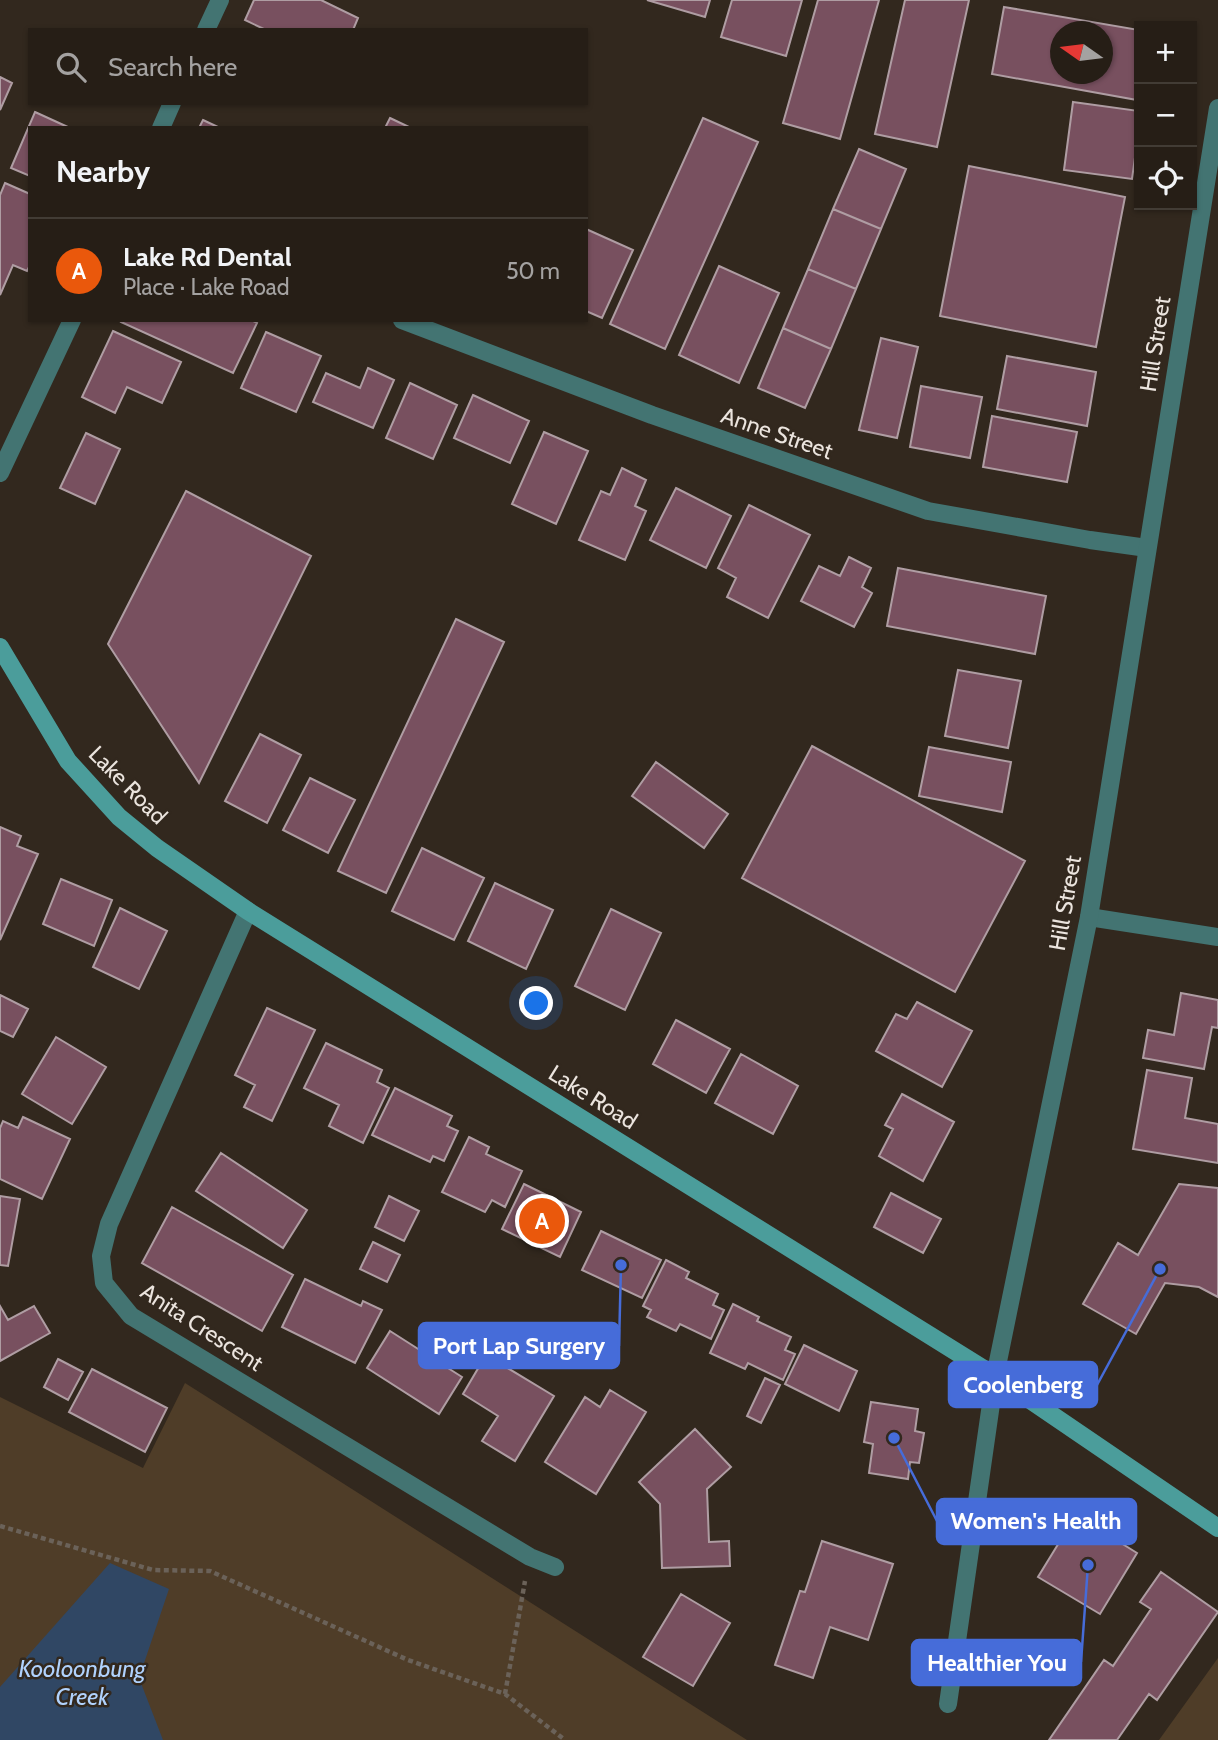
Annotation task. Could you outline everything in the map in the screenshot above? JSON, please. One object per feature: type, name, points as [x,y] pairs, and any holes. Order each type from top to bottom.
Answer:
[{"type":"main road","name":"Lake Road","points":[[0,647],[68,761],[119,817],[157,848],[247,911],[995,1376],[1218,1528]]},
{"type":"street","points":[[207,28],[220,0]]},
{"type":"street","points":[[162,126],[171,105]]},
{"type":"street","name":"Hill Street","points":[[948,1704],[995,1376],[1088,917],[1218,108]]},
{"type":"street","points":[[0,473],[71,322]]},
{"type":"street","name":"Anne Street","points":[[407,322],[652,415],[928,511],[1147,548]]},
{"type":"street","name":"Anita Crescent","points":[[247,911],[109,1224],[101,1256],[104,1283],[131,1316],[530,1556],[555,1567]]},
{"type":"street","points":[[1088,917],[1218,937]]},
{"type":"path","points":[[0,1526],[153,1570],[210,1571],[408,1660],[505,1693],[565,1740]]},
{"type":"path","points":[[505,1693],[523,1597]]},
{"type":"shaded area","points":[[185,1383],[747,1740],[0,1740],[0,1397],[143,1468]]},
{"type":"shaded area","points":[[1218,1658],[1218,1740],[1159,1740]]},
{"type":"water","name":"Kooloonbung Creek","points":[[110,1563],[169,1589],[139,1678],[163,1740],[0,1740],[0,1687]]},
{"type":"building","points":[[254,0],[321,0],[358,18],[354,28],[262,28],[245,20]]},
{"type":"building","points":[[647,0],[710,0],[705,17]]},
{"type":"building","points":[[732,0],[802,0],[786,56],[721,37]]},
{"type":"building","points":[[818,0],[879,0],[840,139],[783,123]]},
{"type":"building","points":[[905,0],[969,0],[937,147],[875,134]]},
{"type":"building","points":[[1004,7],[1086,21],[1050,21],[1050,84],[1113,84],[1113,26],[1134,29],[1134,99],[992,74]]},
{"type":"building","points":[[0,77],[12,83],[0,110]]},
{"type":"building","points":[[1073,102],[1134,110],[1132,179],[1064,170]]},
{"type":"building","points":[[35,112],[66,126],[29,126]]},
{"type":"building","points":[[390,118],[407,126],[386,126]]},
{"type":"building","points":[[703,118],[758,142],[665,349],[610,324]]},
{"type":"building","points":[[203,120],[216,126],[200,126]]},
{"type":"building","points":[[28,128],[28,175],[11,168]]},
{"type":"building","points":[[859,149],[906,169],[881,229],[833,209]]},
{"type":"building","points":[[969,166],[1125,197],[1096,347],[940,316]]},
{"type":"building","points":[[5,183],[28,193],[28,269],[27,271],[13,265],[0,295],[0,195]]},
{"type":"building","points":[[833,209],[881,229],[856,289],[808,269]]},
{"type":"building","points":[[588,230],[633,250],[602,318],[588,312]]},
{"type":"building","points":[[719,266],[779,293],[739,383],[679,355]]},
{"type":"building","points":[[808,269],[856,289],[831,349],[783,328]]},
{"type":"building","points":[[121,322],[255,322],[257,323],[233,373]]},
{"type":"building","points":[[783,328],[831,349],[805,408],[758,388]]},
{"type":"building","points":[[113,331],[181,362],[162,403],[127,387],[115,413],[82,397]]},
{"type":"building","points":[[266,332],[321,356],[296,412],[241,388]]},
{"type":"building","points":[[881,338],[918,347],[897,438],[859,430]]},
{"type":"building","points":[[1007,356],[1096,372],[1087,426],[997,409]]},
{"type":"building","points":[[368,368],[394,380],[373,428],[313,402],[326,373],[360,388]]},
{"type":"building","points":[[410,383],[457,405],[433,459],[386,438]]},
{"type":"building","points":[[921,386],[982,397],[970,458],[910,447]]},
{"type":"building","points":[[473,395],[529,421],[510,463],[454,438]]},
{"type":"building","points":[[992,416],[1077,432],[1067,482],[983,467]]},
{"type":"building","points":[[544,432],[588,451],[556,524],[512,504]]},
{"type":"building","points":[[86,433],[120,449],[95,504],[60,488]]},
{"type":"building","points":[[622,468],[646,480],[635,506],[646,511],[625,560],[579,540],[601,491],[610,495]]},
{"type":"building","points":[[676,488],[731,516],[706,568],[650,540]]},
{"type":"building","points":[[186,491],[311,556],[199,783],[108,644]]},
{"type":"building","points":[[749,505],[810,535],[768,618],[727,597],[736,578],[718,568]]},
{"type":"building","points":[[849,557],[871,568],[862,587],[872,593],[854,627],[801,601],[819,566],[840,576]]},
{"type":"building","points":[[898,568],[1046,596],[1035,654],[887,626]]},
{"type":"building","points":[[456,619],[504,642],[386,893],[338,871]]},
{"type":"building","points":[[958,670],[1021,681],[1008,748],[945,736]]},
{"type":"building","points":[[260,734],[301,755],[267,823],[225,801]]},
{"type":"building","points":[[812,746],[1025,861],[955,992],[742,878]]},
{"type":"building","points":[[929,747],[1011,762],[1002,812],[919,796]]},
{"type":"building","points":[[656,762],[728,814],[704,848],[632,796]]},
{"type":"building","points":[[310,778],[355,800],[328,853],[283,830]]},
{"type":"building","points":[[0,827],[21,836],[17,846],[38,854],[0,940]]},
{"type":"building","points":[[422,848],[484,878],[454,940],[392,911]]},
{"type":"building","points":[[61,879],[112,900],[94,946],[43,924]]},
{"type":"building","points":[[495,883],[553,910],[526,969],[468,941]]},
{"type":"building","points":[[120,908],[167,931],[139,989],[93,967]]},
{"type":"building","points":[[611,909],[661,933],[625,1010],[575,986]]},
{"type":"building","points":[[1181,993],[1218,1000],[1218,1028],[1212,1027],[1204,1069],[1143,1058],[1148,1030],[1174,1035]]},
{"type":"building","points":[[0,995],[28,1009],[13,1037],[0,1031]]},
{"type":"building","points":[[917,1002],[972,1031],[942,1087],[876,1051],[896,1014],[907,1019]]},
{"type":"building","points":[[267,1008],[315,1030],[272,1121],[244,1107],[255,1085],[235,1075]]},
{"type":"building","points":[[676,1020],[730,1049],[706,1093],[653,1064]]},
{"type":"building","points":[[56,1037],[106,1067],[72,1124],[22,1094]]},
{"type":"building","points":[[326,1043],[382,1070],[377,1082],[389,1088],[363,1143],[329,1126],[339,1105],[304,1088]]},
{"type":"building","points":[[741,1054],[798,1086],[773,1134],[715,1103]]},
{"type":"building","points":[[1147,1070],[1192,1078],[1185,1118],[1218,1124],[1218,1163],[1133,1149]]},
{"type":"building","points":[[395,1088],[452,1116],[447,1126],[458,1131],[444,1161],[433,1156],[430,1162],[372,1135]]},
{"type":"building","points":[[902,1094],[954,1122],[923,1181],[879,1156],[893,1129],[885,1125]]},
{"type":"building","points":[[23,1117],[70,1139],[42,1199],[0,1179],[0,1128],[3,1121],[18,1128]]},
{"type":"building","points":[[469,1137],[489,1147],[486,1154],[522,1171],[505,1207],[492,1200],[485,1212],[442,1192]]},
{"type":"building","points":[[221,1153],[307,1210],[283,1248],[196,1191]]},
{"type":"building","points":[[524,1184],[581,1212],[560,1257],[502,1229]]},
{"type":"building","points":[[1179,1184],[1218,1188],[1218,1297],[1199,1287],[1165,1283],[1136,1334],[1083,1304],[1118,1243],[1138,1255]]},
{"type":"building","points":[[891,1193],[941,1219],[923,1253],[874,1227]]},
{"type":"building","points":[[0,1196],[20,1199],[8,1266],[0,1265]]},
{"type":"building","points":[[389,1196],[419,1211],[404,1241],[375,1227]]},
{"type":"building","points":[[172,1207],[293,1275],[262,1331],[142,1263]]},
{"type":"building","points":[[601,1231],[661,1260],[642,1298],[582,1270]]},
{"type":"building","points":[[373,1242],[400,1255],[387,1282],[360,1269]]},
{"type":"building","points":[[666,1260],[689,1272],[686,1278],[718,1294],[713,1305],[724,1310],[711,1339],[680,1324],[676,1331],[647,1317],[651,1310],[643,1306]]},
{"type":"building","points":[[305,1279],[361,1306],[363,1301],[382,1310],[355,1363],[282,1327]]},
{"type":"building","points":[[733,1304],[759,1317],[757,1321],[791,1337],[785,1350],[795,1354],[783,1380],[748,1363],[745,1369],[710,1353]]},
{"type":"building","points":[[0,1306],[8,1320],[34,1306],[50,1333],[0,1361]]},
{"type":"building","points":[[390,1331],[462,1377],[439,1414],[367,1368]]},
{"type":"building","points":[[804,1345],[857,1371],[839,1411],[785,1384]]},
{"type":"building","points":[[486,1355],[554,1396],[515,1461],[482,1441],[498,1416],[463,1394]]},
{"type":"building","points":[[58,1359],[83,1372],[68,1400],[44,1387]]},
{"type":"building","points":[[92,1369],[167,1408],[145,1452],[69,1412]]},
{"type":"building","points":[[765,1378],[780,1385],[761,1423],[747,1416]]},
{"type":"building","points":[[610,1390],[646,1412],[596,1494],[545,1462],[585,1397],[600,1407]]},
{"type":"building","points":[[871,1402],[918,1409],[915,1431],[924,1433],[919,1463],[910,1462],[908,1479],[869,1473],[873,1444],[864,1442]]},
{"type":"building","points":[[695,1429],[731,1467],[707,1489],[709,1542],[729,1541],[730,1566],[662,1568],[660,1504],[639,1482]]},
{"type":"building","points":[[1076,1515],[1137,1553],[1100,1614],[1038,1577]]},
{"type":"building","points":[[822,1541],[893,1564],[868,1640],[830,1627],[813,1678],[775,1665],[800,1591],[805,1592]]},
{"type":"building","points":[[1161,1572],[1218,1612],[1157,1700],[1149,1694],[1117,1740],[1049,1740],[1104,1660],[1113,1666],[1151,1609],[1140,1602]]},
{"type":"building","points":[[681,1594],[730,1623],[693,1686],[643,1657]]},
{"type":"place","name":"Lake Rd Dental","points":[[542,1221]]},
{"type":"place","name":"Port Lap Surgery","points":[[621,1265]]},
{"type":"place","name":"Coolenberg","points":[[1160,1269]]},
{"type":"place","name":"Women's Health","points":[[894,1438]]},
{"type":"place","name":"Healthier You","points":[[1088,1565]]}]
